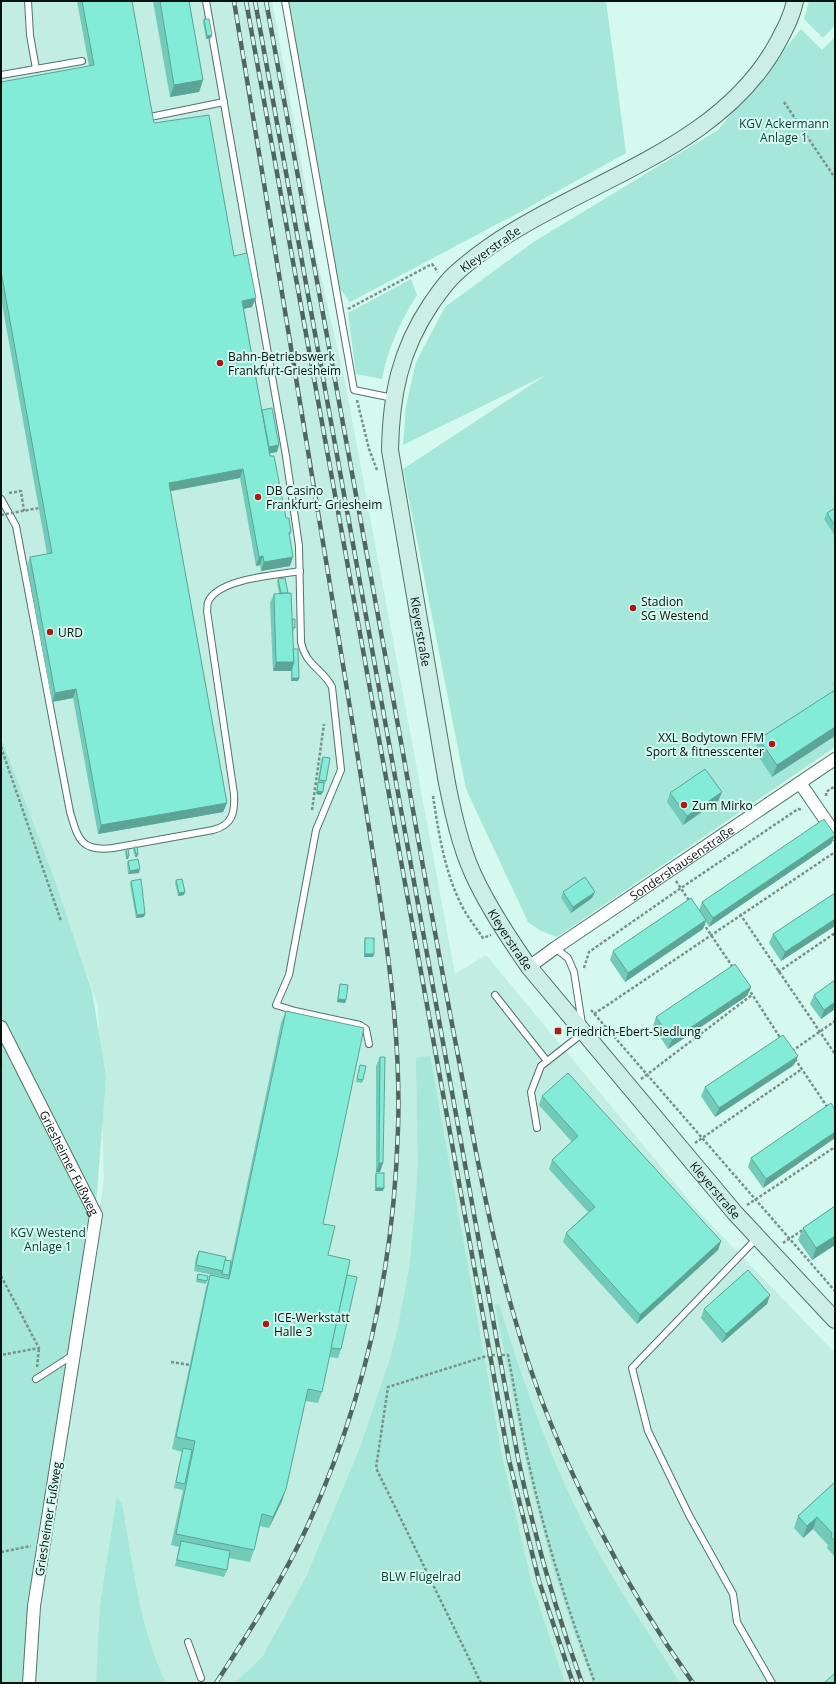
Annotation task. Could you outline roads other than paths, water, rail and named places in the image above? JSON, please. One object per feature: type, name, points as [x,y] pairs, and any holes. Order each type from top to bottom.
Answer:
[{"type":"street","name":"Kleyerstraße","points":[[795,1],[787,24],[770,58],[757,76],[729,106],[704,125],[653,155],[519,227],[480,253],[448,281],[424,315],[407,347],[393,398],[390,450],[455,819],[472,873],[502,930],[529,967],[735,1213],[835,1320]]},
{"type":"street","name":"Sondershausenstraße","points":[[529,967],[835,759]]},
{"type":"street","points":[[800,782],[835,834]]},
{"type":"street","name":"Griesheimer Fußweg","points":[[1,1027],[96,1215],[34,1606],[30,1683]]},
{"type":"lane","points":[[28,1],[30,35],[36,69]]},
{"type":"lane","points":[[206,1],[286,456],[299,546],[302,649],[305,657],[329,681],[332,688],[341,770],[316,830],[289,975],[276,1004],[295,1011],[360,1025],[366,1029],[369,1044]]},
{"type":"lane","points":[[285,1],[354,390],[393,398]]},
{"type":"lane","points":[[1,75],[82,61]]},
{"type":"lane","points":[[150,117],[224,102]]},
{"type":"lane","points":[[1,499],[16,526],[70,812],[78,837],[89,847],[100,849],[113,848],[213,830],[220,828],[231,820],[234,809],[234,794],[207,611],[208,602],[221,589],[234,583],[300,571]]},
{"type":"lane","points":[[537,1128],[531,1092],[541,1066],[583,1033],[574,972],[568,958],[555,948]]},
{"type":"lane","points":[[494,995],[547,1061]]},
{"type":"lane","points":[[757,1238],[632,1368],[648,1431],[689,1516],[733,1594],[737,1622],[772,1683]]},
{"type":"lane","points":[[36,1379],[73,1355]]},
{"type":"lane","points":[[188,1642],[201,1678]]},
{"type":"railway","points":[[216,1683],[241,1645],[288,1566],[308,1525],[346,1430],[373,1332],[383,1282],[390,1231],[398,1129],[397,1062],[389,960],[347,688],[234,1]]},
{"type":"railway","points":[[246,1],[509,1460],[539,1581],[573,1683]]},
{"type":"railway","points":[[255,1],[518,1458],[546,1572],[582,1683]]},
{"type":"railway","points":[[266,1],[479,1170],[499,1258],[522,1344],[553,1429],[567,1462],[616,1560],[672,1653],[693,1683]]},
{"type":"place","name":"Bahn-Betriebswerk Frankfurt-Griesheim","points":[[220,363]]},
{"type":"place","name":"DB Casino Frankfurt- Griesheim","points":[[258,497]]},
{"type":"place","name":"Stadion SG Westend","points":[[633,608]]},
{"type":"place","name":"URD","points":[[50,632]]},
{"type":"place","name":"XXL Bodytown FFM Sport & fitnesscenter","points":[[772,744]]},
{"type":"place","name":"Zum Mirko","points":[[684,805]]},
{"type":"place","name":"Friedrich-Ebert-Siedlung","points":[[558,1031]]},
{"type":"place","name":"ICE-Werkstatt Halle 3","points":[[266,1324]]},
{"type":"park label","name":"KGV Ackermann Anlage 1","points":[[784,130]]},
{"type":"park label","name":"KGV Westend Anlage 1","points":[[48,1239]]},
{"type":"park label","name":"BLW Flügelrad","points":[[421,1576]]}]
